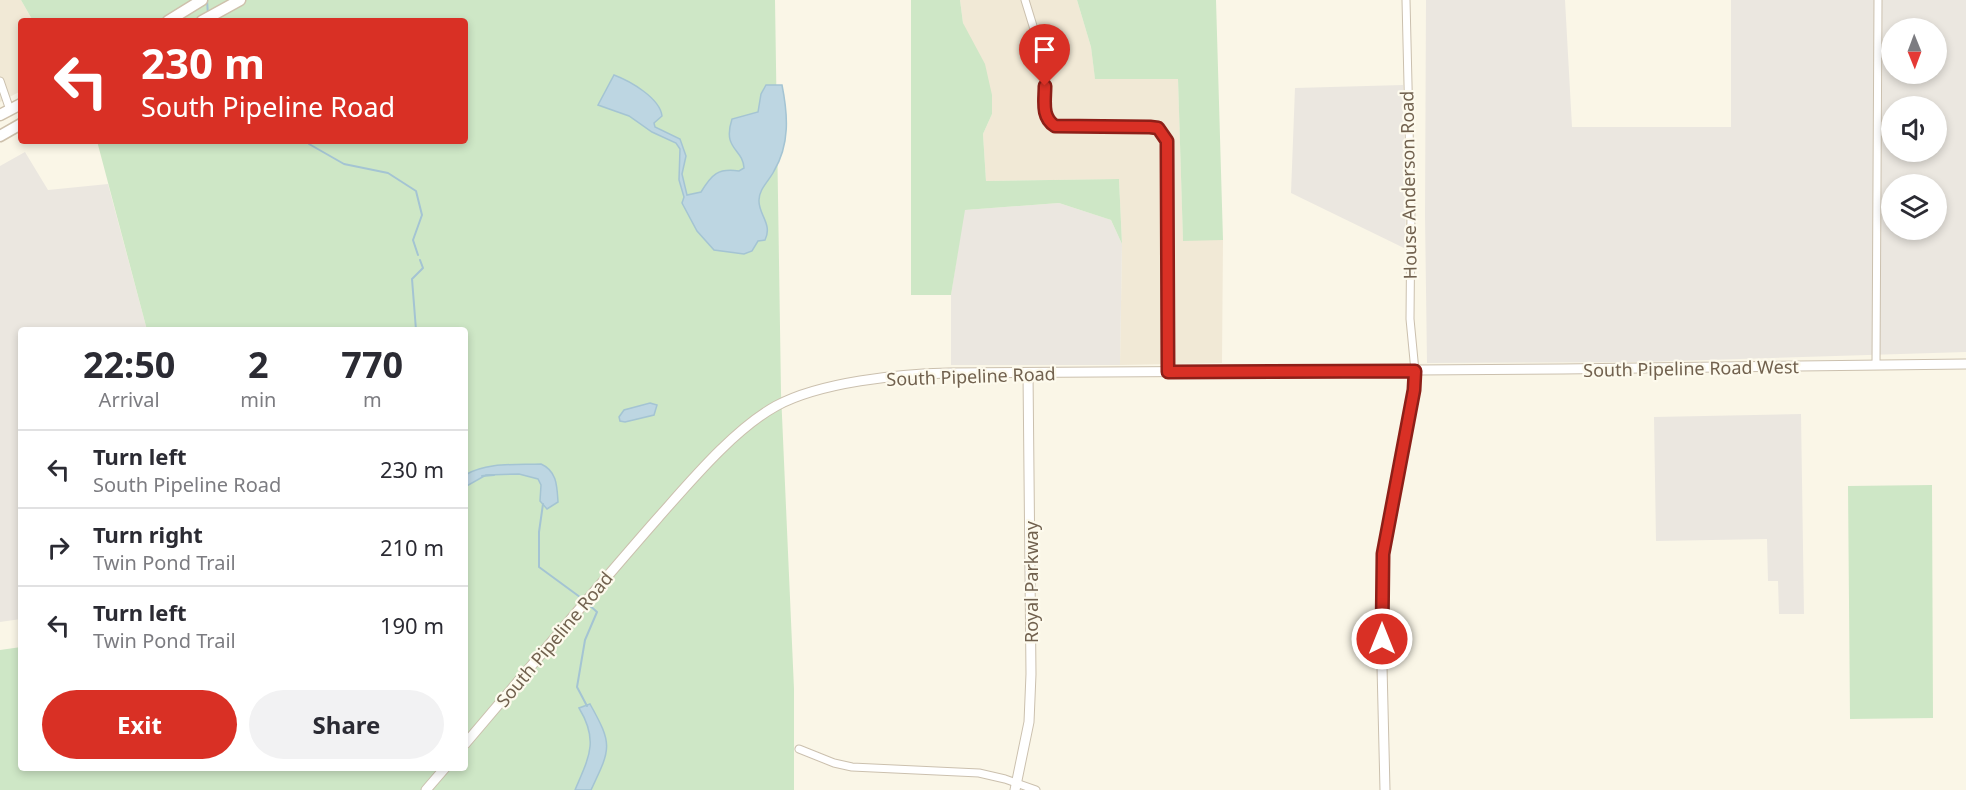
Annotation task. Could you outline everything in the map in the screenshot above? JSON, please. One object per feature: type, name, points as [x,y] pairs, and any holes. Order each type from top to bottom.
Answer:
[{"type":"main road","points":[[173,18],[202,0]]},
{"type":"main road","points":[[207,18],[240,0]]},
{"type":"main road","points":[[0,136],[18,126]]},
{"type":"street","points":[[1025,0],[1045,65],[1045,114],[1048,121],[1055,126],[1065,128],[1158,128],[1167,141],[1168,372]]},
{"type":"street","name":"House Anderson Road","points":[[1406,0],[1411,209],[1410,319],[1415,371]]},
{"type":"street","points":[[1876,365],[1878,0]]},
{"type":"street","points":[[0,81],[5,113]]},
{"type":"street","name":"South Pipeline Road West","points":[[1415,371],[1966,364]]},
{"type":"street","points":[[1385,790],[1382,666],[1383,554],[1414,390],[1415,371]]},
{"type":"street","name":"South Pipeline Road","points":[[468,740],[698,473],[753,421],[788,401],[813,393],[904,374],[1415,371]]},
{"type":"street","name":"Royal Parkway","points":[[1016,787],[1029,722],[1031,675],[1028,373]]},
{"type":"street","points":[[799,749],[834,763],[852,767],[979,773],[1016,787],[1036,790]]},
{"type":"street","points":[[426,790],[442,771]]},
{"type":"shaded area","points":[[0,0],[21,0],[31,18],[18,18],[18,93],[0,102]]},
{"type":"shaded area","points":[[960,0],[1077,0],[1091,47],[1095,78],[1178,78],[1183,240],[1223,240],[1222,363],[1120,365],[1122,244],[1119,179],[986,181],[983,134],[992,114],[963,23]]},
{"type":"shaded area","points":[[1426,0],[1565,0],[1572,127],[1731,127],[1731,0],[1966,0],[1966,352],[1642,362],[1427,363]]},
{"type":"shaded area","points":[[1403,85],[1406,249],[1291,193],[1295,88]]},
{"type":"shaded area","points":[[25,152],[48,190],[108,184],[146,327],[18,327],[18,619],[0,622],[0,166]]},
{"type":"shaded area","points":[[1059,203],[1111,220],[1122,244],[1120,365],[951,365],[951,295],[964,210]]},
{"type":"shaded area","points":[[1801,414],[1804,614],[1779,614],[1778,581],[1768,581],[1767,539],[1656,541],[1654,417]]},
{"type":"green space","points":[[21,0],[775,0],[781,393],[794,689],[794,790],[0,790],[0,650],[18,647],[18,771],[468,771],[468,327],[146,327],[98,144],[468,144],[468,18],[31,18]]},
{"type":"green space","points":[[911,0],[960,0],[963,23],[985,64],[992,95],[992,114],[983,134],[986,181],[1119,179],[1122,244],[1111,220],[1059,203],[965,210],[951,295],[911,295]]},
{"type":"green space","points":[[1077,0],[1216,0],[1223,240],[1183,241],[1178,79],[1095,79],[1091,47]]},
{"type":"green space","points":[[1932,485],[1933,718],[1850,719],[1848,486]]},
{"type":"water","points":[[614,75],[628,81],[650,97],[660,109],[662,116],[654,123],[655,127],[680,139],[686,156],[682,174],[687,195],[701,192],[716,174],[726,170],[739,171],[744,168],[743,161],[731,143],[732,119],[758,112],[761,94],[766,85],[782,85],[786,107],[783,150],[772,175],[759,196],[759,205],[767,229],[765,240],[758,241],[752,251],[744,254],[714,250],[697,231],[682,203],[684,197],[679,180],[680,149],[676,143],[652,132],[629,116],[598,105]]},
{"type":"water","points":[[650,403],[657,405],[654,415],[625,422],[620,421],[619,417],[624,410]]},
{"type":"water","points":[[541,464],[546,467],[555,480],[558,502],[547,509],[540,501],[541,485],[538,479],[519,474],[486,475],[468,485],[468,474],[502,465]]},
{"type":"water","points":[[590,704],[606,738],[606,755],[591,790],[575,790],[590,749],[589,730],[579,708]]},
{"type":"waterway","points":[[207,0],[208,15]]},
{"type":"waterway","points":[[309,144],[344,164],[388,173],[416,191],[422,215],[413,240],[418,255]]},
{"type":"waterway","points":[[416,327],[412,279],[423,268],[420,260]]},
{"type":"waterway","points":[[482,476],[494,475]]},
{"type":"waterway","points":[[543,504],[539,532],[539,567],[584,600]]},
{"type":"waterway","points":[[587,706],[577,687],[585,640],[597,612],[588,604]]},
{"type":"route","points":[[1045,86],[1045,114],[1048,121],[1055,126],[1065,128],[1150,127],[1158,128],[1164,133],[1169,149],[1168,372],[1415,371],[1414,390],[1383,554],[1382,639]]}]
